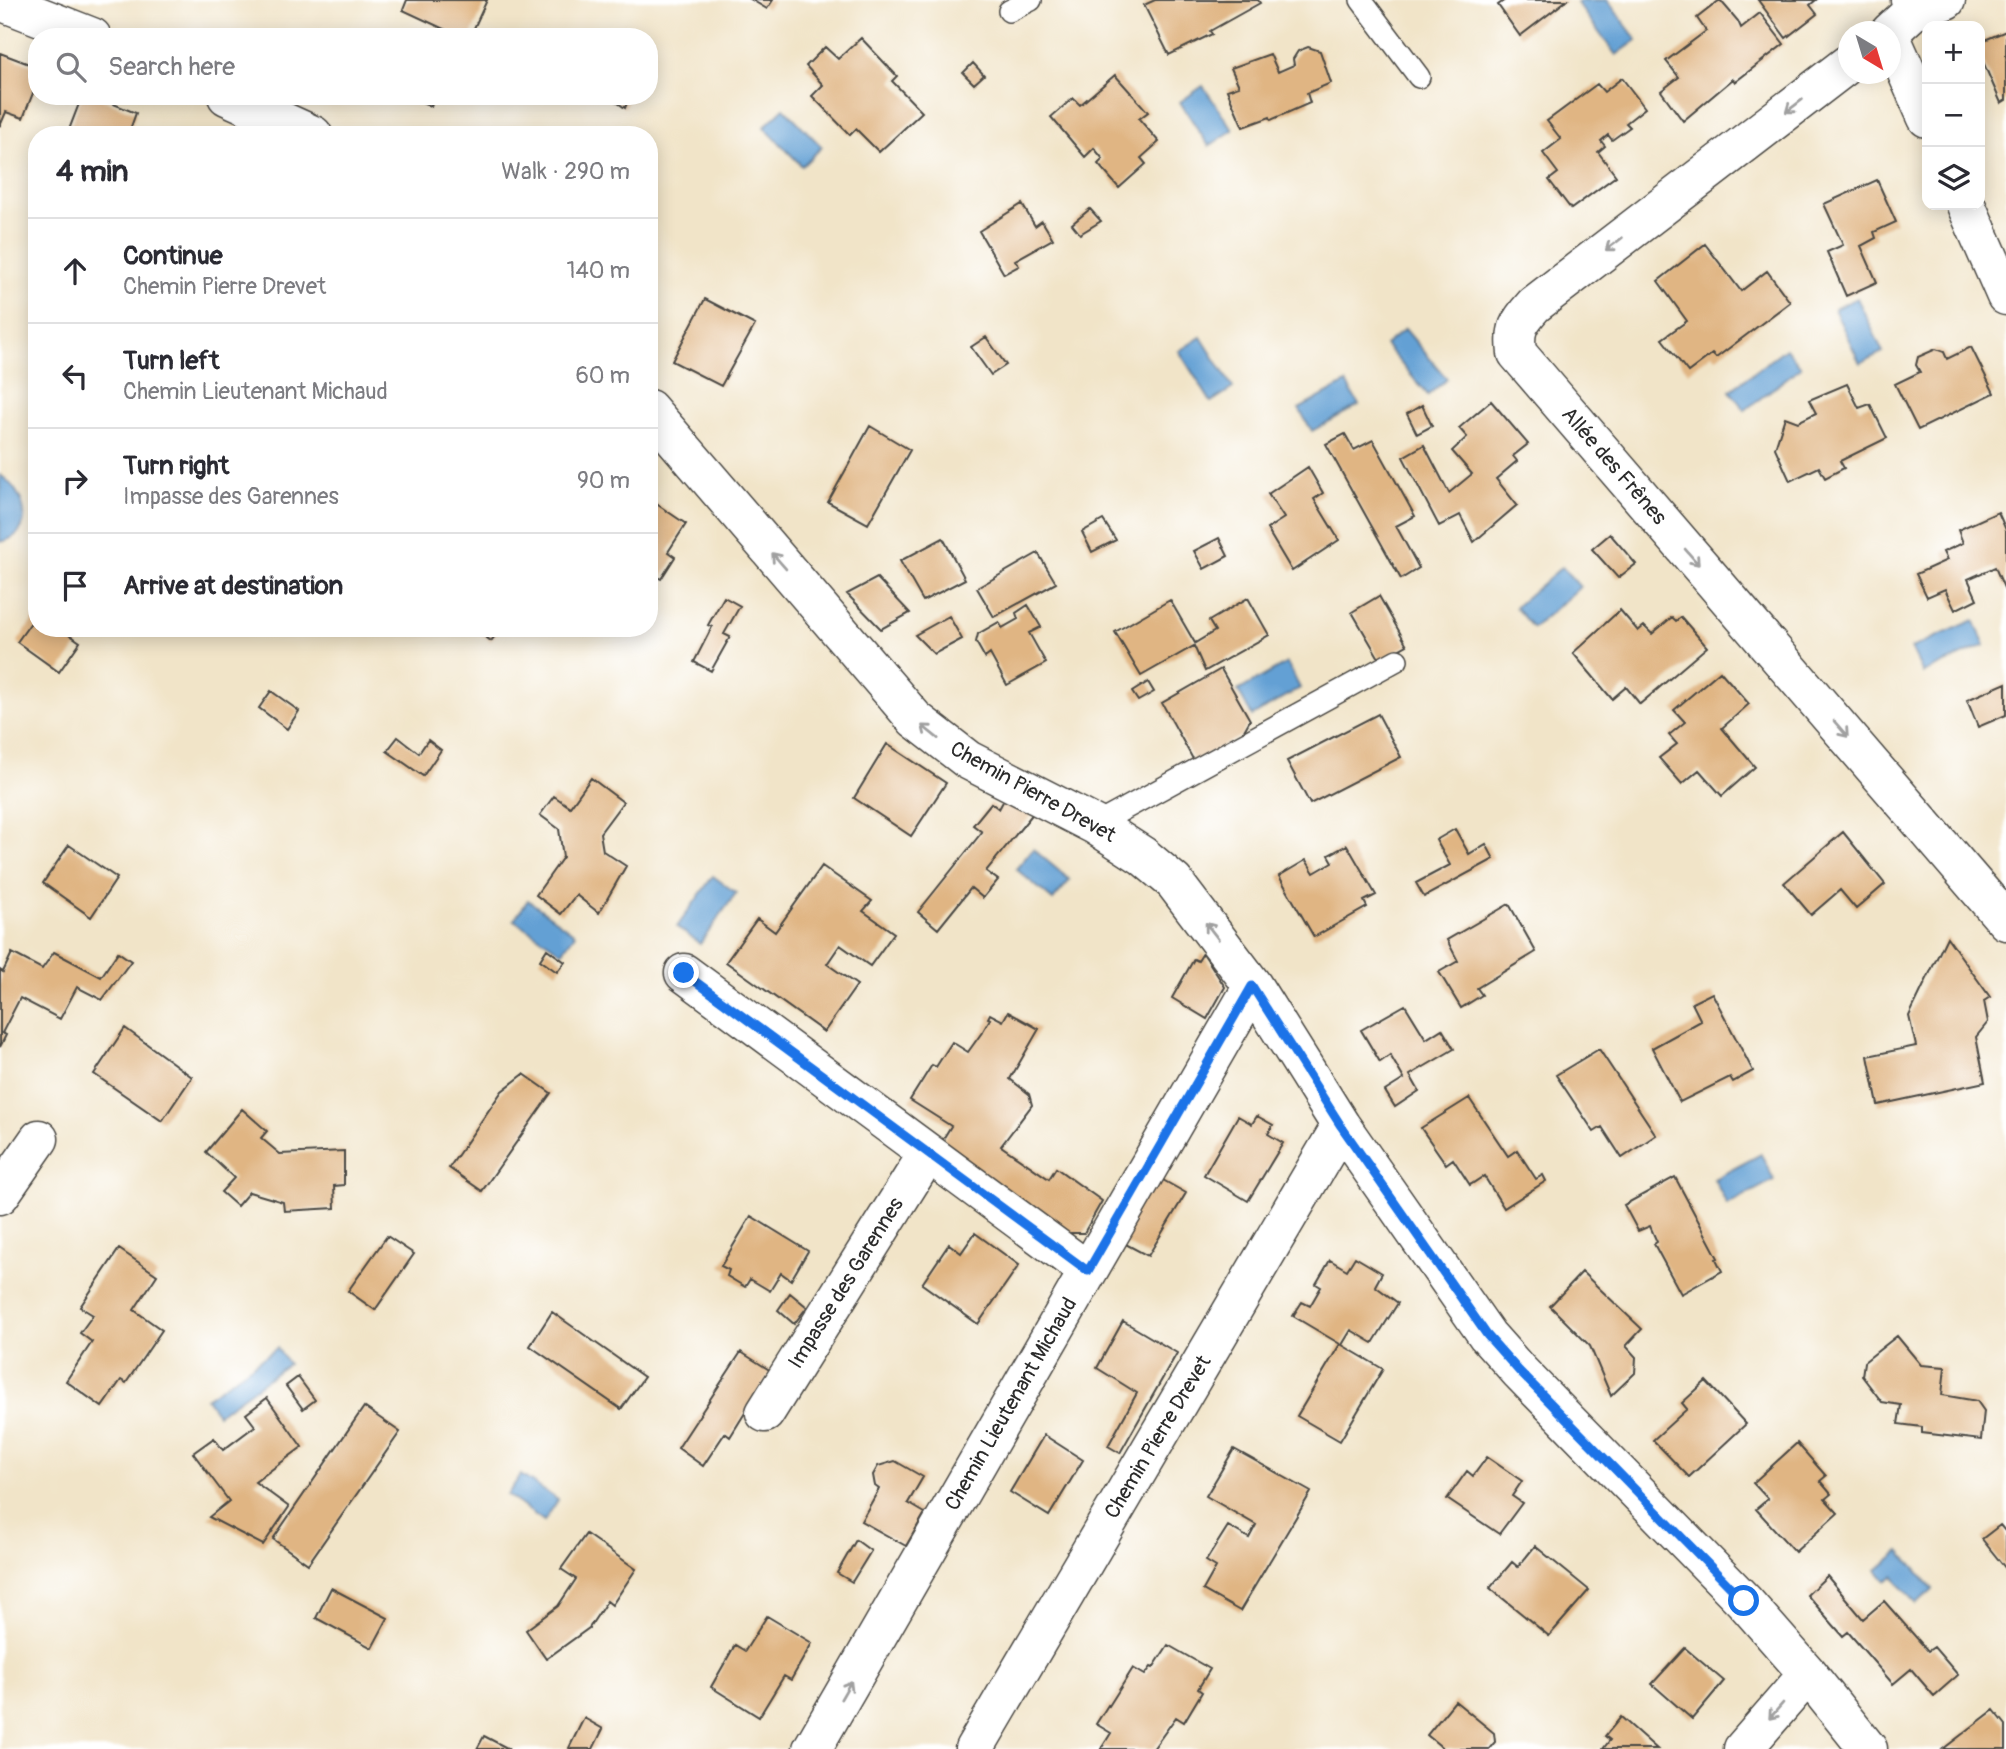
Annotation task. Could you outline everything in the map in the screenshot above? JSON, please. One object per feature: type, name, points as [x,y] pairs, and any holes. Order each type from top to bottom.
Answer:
[{"type":"street","points":[[0,1],[69,28]]},
{"type":"street","points":[[1910,16],[1922,88]]},
{"type":"street","name":"Allée des Frênes","points":[[1838,72],[1534,305],[1521,319],[1515,334],[1517,353],[2006,921]]},
{"type":"street","points":[[247,105],[293,126]]},
{"type":"street","points":[[1968,210],[2006,296]]},
{"type":"street","name":"Chemin Pierre Drevet","points":[[658,419],[915,719],[968,760],[1095,825],[1143,856],[1174,882],[1252,986],[1341,1126],[1487,1335],[1744,1601],[1808,1674],[1868,1749]]},
{"type":"street","points":[[684,973],[1088,1271]]},
{"type":"street","name":"Chemin Lieutenant Michaud","points":[[812,1749],[1252,986]]},
{"type":"street","name":"Chemin Pierre Drevet","points":[[974,1749],[1341,1126]]},
{"type":"street","points":[[0,1195],[39,1139]]},
{"type":"street","name":"Impasse des Garennes","points":[[765,1413],[928,1153]]},
{"type":"street","points":[[1743,1749],[1808,1674]]},
{"type":"lane","points":[[1009,11],[1031,0]]},
{"type":"lane","points":[[1361,0],[1419,77]]},
{"type":"lane","points":[[1095,825],[1397,660]]},
{"type":"water","points":[[1581,0],[1607,0],[1637,40],[1616,55],[1577,3]]},
{"type":"water","points":[[1203,86],[1233,130],[1209,146],[1180,102]]},
{"type":"water","points":[[784,108],[822,147],[802,166],[764,127]]},
{"type":"water","points":[[1857,298],[1883,352],[1860,363],[1834,309]]},
{"type":"water","points":[[1405,329],[1447,379],[1428,395],[1385,345]]},
{"type":"water","points":[[1201,337],[1233,388],[1211,402],[1179,351]]},
{"type":"water","points":[[1786,348],[1801,367],[1745,410],[1730,391]]},
{"type":"water","points":[[1346,383],[1359,405],[1312,431],[1299,409]]},
{"type":"water","points":[[0,475],[16,491],[24,512],[24,522],[12,537],[0,542]]},
{"type":"water","points":[[1562,567],[1580,587],[1533,628],[1515,607]]},
{"type":"water","points":[[1974,620],[1985,645],[1923,673],[1911,648]]},
{"type":"water","points":[[1287,663],[1300,688],[1252,716],[1238,691]]},
{"type":"water","points":[[1033,849],[1070,880],[1053,900],[1016,869]]},
{"type":"water","points":[[713,876],[736,893],[700,944],[677,927]]},
{"type":"water","points":[[528,900],[575,934],[562,952],[514,920]]},
{"type":"water","points":[[1761,1154],[1774,1180],[1727,1205],[1714,1179]]},
{"type":"water","points":[[277,1348],[288,1364],[218,1414],[206,1398]]},
{"type":"water","points":[[521,1475],[558,1500],[544,1521],[507,1495]]},
{"type":"water","points":[[1900,1551],[1933,1589],[1916,1604],[1893,1576],[1886,1581],[1877,1570]]},
{"type":"building","points":[[407,0],[487,0],[474,28],[442,28],[403,10]]},
{"type":"building","points":[[752,0],[773,0],[767,9]]},
{"type":"building","points":[[1155,0],[1258,0],[1260,3],[1210,31],[1212,34],[1169,55],[1144,5]]},
{"type":"building","points":[[1505,0],[1567,0],[1520,36],[1498,5]]},
{"type":"building","points":[[1720,0],[1741,28],[1760,13],[1784,44],[1735,82],[1733,79],[1683,121],[1661,91],[1679,77],[1666,61],[1706,31],[1697,18]]},
{"type":"building","points":[[1758,0],[1816,0],[1810,5],[1817,14],[1786,38]]},
{"type":"building","points":[[2006,31],[2006,100],[2001,103],[1985,66],[1985,40]]},
{"type":"building","points":[[861,38],[897,76],[892,81],[922,112],[879,152],[856,129],[850,135],[812,96],[823,85],[806,66],[825,47],[838,59]]},
{"type":"building","points":[[1308,47],[1320,51],[1331,83],[1307,93],[1310,103],[1271,120],[1270,117],[1243,127],[1227,90],[1239,86],[1231,68],[1270,54],[1278,72],[1294,65],[1293,59],[1298,51]]},
{"type":"building","points":[[0,53],[28,64],[28,105],[23,118],[6,112],[0,126]]},
{"type":"building","points":[[973,63],[984,75],[974,84],[963,73]]},
{"type":"building","points":[[1115,75],[1148,112],[1139,119],[1159,142],[1141,158],[1146,164],[1119,188],[1098,164],[1103,159],[1094,148],[1085,157],[1051,117],[1073,98],[1080,105]]},
{"type":"building","points":[[1622,78],[1645,108],[1626,123],[1630,127],[1612,140],[1608,135],[1601,141],[1605,146],[1598,152],[1616,176],[1571,209],[1549,180],[1558,173],[1543,153],[1561,139],[1547,121],[1597,84],[1604,92]]},
{"type":"building","points":[[79,105],[116,105],[136,113],[131,126],[70,126]]},
{"type":"building","points":[[1877,180],[1896,222],[1874,232],[1876,238],[1861,246],[1877,282],[1846,296],[1827,252],[1843,245],[1824,204]]},
{"type":"building","points":[[1022,204],[1035,226],[1042,221],[1053,239],[1015,260],[1019,266],[1004,274],[979,231]]},
{"type":"building","points":[[1090,209],[1101,221],[1080,234],[1072,224]]},
{"type":"building","points":[[1705,244],[1741,291],[1767,271],[1790,302],[1716,358],[1712,354],[1688,372],[1662,339],[1687,321],[1658,281]]},
{"type":"building","points":[[705,299],[755,325],[721,386],[672,361]]},
{"type":"building","points":[[986,337],[1006,365],[991,375],[971,347]]},
{"type":"building","points":[[1971,347],[1994,393],[1918,430],[1895,384],[1920,372],[1916,365],[1918,357],[1936,349],[1944,352],[1947,359]]},
{"type":"building","points":[[1847,384],[1859,408],[1870,404],[1887,438],[1840,461],[1844,468],[1825,478],[1819,467],[1790,481],[1775,448],[1785,417],[1798,422],[1816,413],[1809,400]]},
{"type":"building","points":[[1491,401],[1528,444],[1513,456],[1517,461],[1496,479],[1517,505],[1474,542],[1460,515],[1439,526],[1403,457],[1424,445],[1449,493],[1472,474],[1452,451],[1467,437],[1459,428]]},
{"type":"building","points":[[1422,405],[1432,426],[1417,434],[1407,414]]},
{"type":"building","points":[[870,426],[910,450],[868,524],[828,502]]},
{"type":"building","points":[[1345,434],[1354,450],[1373,440],[1415,516],[1396,526],[1419,568],[1401,579],[1326,444]]},
{"type":"building","points":[[1308,467],[1323,493],[1314,499],[1339,540],[1292,571],[1267,529],[1284,518],[1268,494]]},
{"type":"building","points":[[658,505],[686,524],[668,552],[675,557],[661,579],[658,577]]},
{"type":"building","points":[[1998,512],[2006,530],[2006,586],[2004,588],[1995,567],[1968,579],[1977,599],[1955,610],[1945,589],[1927,597],[1916,574],[1947,560],[1943,552],[1963,543],[1958,530]]},
{"type":"building","points":[[1103,520],[1116,540],[1092,552],[1082,532]]},
{"type":"building","points":[[1610,534],[1636,564],[1618,578],[1592,549]]},
{"type":"building","points":[[943,538],[965,579],[923,601],[900,561]]},
{"type":"building","points":[[1219,538],[1228,556],[1204,569],[1194,551]]},
{"type":"building","points":[[1038,553],[1056,583],[994,617],[977,588]]},
{"type":"building","points":[[877,578],[910,613],[881,629],[847,594]]},
{"type":"building","points":[[1379,596],[1407,645],[1380,660],[1352,612]]},
{"type":"building","points":[[724,597],[740,606],[724,634],[730,637],[711,671],[694,662],[712,627],[708,625]]},
{"type":"building","points":[[1248,598],[1269,635],[1205,671],[1194,646],[1141,676],[1115,632],[1170,600],[1195,643],[1215,631],[1209,621]]},
{"type":"building","points":[[1028,605],[1041,627],[1029,633],[1046,663],[1007,685],[990,654],[985,658],[976,642],[978,634],[999,622],[1002,628],[1018,619],[1016,613]]},
{"type":"building","points":[[1620,610],[1638,631],[1644,626],[1652,634],[1672,617],[1676,621],[1681,617],[1707,647],[1640,704],[1626,687],[1612,699],[1573,653]]},
{"type":"building","points":[[949,616],[962,639],[934,654],[915,635]]},
{"type":"building","points":[[28,627],[28,637],[73,637],[80,642],[59,672],[17,642]]},
{"type":"building","points":[[1221,669],[1250,720],[1241,736],[1194,761],[1162,703]]},
{"type":"building","points":[[1720,671],[1749,704],[1722,728],[1755,767],[1722,796],[1699,770],[1682,784],[1659,758],[1677,744],[1669,735],[1685,722],[1674,710]]},
{"type":"building","points":[[1148,682],[1154,692],[1138,701],[1132,692]]},
{"type":"building","points":[[2006,683],[2006,715],[1978,727],[1967,700]]},
{"type":"building","points":[[271,691],[299,711],[287,729],[259,708]]},
{"type":"building","points":[[1378,714],[1401,757],[1310,804],[1287,761]]},
{"type":"building","points":[[398,737],[419,753],[428,740],[441,750],[423,776],[387,751]]},
{"type":"building","points":[[887,744],[946,783],[911,836],[854,798]]},
{"type":"building","points":[[591,778],[623,802],[600,833],[603,851],[626,866],[599,913],[576,895],[561,914],[536,895],[563,857],[559,829],[540,815],[554,796],[570,807]]},
{"type":"building","points":[[1006,796],[1035,811],[986,871],[998,880],[983,898],[971,888],[938,929],[918,912],[982,832],[973,825],[991,803],[999,809]]},
{"type":"building","points":[[1455,829],[1469,854],[1486,844],[1494,859],[1424,897],[1416,883],[1450,865],[1436,840]]},
{"type":"building","points":[[1843,832],[1885,884],[1856,909],[1840,890],[1811,915],[1784,883]]},
{"type":"building","points":[[69,845],[117,878],[91,917],[43,883]]},
{"type":"building","points":[[1347,845],[1376,895],[1364,901],[1367,907],[1314,937],[1279,876],[1306,860],[1314,873],[1333,862],[1329,855]]},
{"type":"building","points":[[822,866],[872,901],[863,911],[894,933],[870,966],[840,945],[827,964],[857,985],[824,1032],[726,962],[757,919],[775,932]]},
{"type":"building","points":[[1509,904],[1536,952],[1477,988],[1482,995],[1461,1008],[1439,972],[1458,961],[1447,940]]},
{"type":"building","points":[[1947,937],[1990,997],[1984,1001],[1988,1022],[1976,1037],[1985,1082],[1878,1105],[1868,1056],[1916,1046],[1909,1016]]},
{"type":"building","points":[[547,949],[565,962],[557,972],[540,960]]},
{"type":"building","points":[[54,952],[101,977],[118,952],[131,961],[102,1000],[77,987],[60,1019],[20,998],[2,1033],[6,1035],[0,1047],[0,970],[3,972],[12,953],[42,969]]},
{"type":"building","points":[[1203,953],[1225,987],[1207,1019],[1172,998],[1194,959],[1198,961]]},
{"type":"building","points":[[1712,993],[1753,1071],[1733,1082],[1730,1077],[1680,1102],[1652,1048],[1701,1021],[1692,1003]]},
{"type":"building","points":[[1405,1005],[1426,1039],[1442,1029],[1454,1049],[1410,1075],[1419,1091],[1395,1107],[1385,1091],[1404,1079],[1390,1055],[1380,1062],[1361,1030]]},
{"type":"building","points":[[1008,1012],[1039,1029],[1010,1079],[1029,1094],[1032,1105],[1001,1146],[1049,1179],[1056,1168],[1102,1201],[1084,1233],[1067,1233],[940,1144],[951,1126],[910,1100],[932,1065],[936,1067],[952,1042],[968,1052],[990,1019],[990,1014],[1003,1021]]},
{"type":"building","points":[[125,1028],[192,1077],[162,1121],[94,1074]]},
{"type":"building","points":[[1599,1049],[1656,1135],[1622,1158],[1602,1127],[1594,1132],[1556,1075]]},
{"type":"building","points":[[524,1074],[551,1093],[482,1191],[449,1168],[502,1091]]},
{"type":"building","points":[[1469,1098],[1508,1156],[1517,1150],[1536,1179],[1543,1175],[1546,1181],[1504,1208],[1484,1176],[1470,1185],[1453,1159],[1446,1164],[1421,1128]]},
{"type":"building","points":[[242,1109],[267,1131],[261,1138],[280,1154],[344,1151],[344,1185],[334,1186],[335,1208],[284,1211],[283,1202],[249,1192],[237,1206],[221,1192],[234,1178],[206,1152]]},
{"type":"building","points":[[1238,1116],[1252,1124],[1257,1116],[1273,1125],[1268,1134],[1283,1143],[1248,1201],[1204,1175]]},
{"type":"building","points":[[1154,1175],[1186,1193],[1148,1256],[1118,1240]]},
{"type":"building","points":[[1675,1177],[1718,1258],[1716,1259],[1722,1271],[1681,1294],[1654,1244],[1657,1242],[1650,1226],[1638,1231],[1624,1205]]},
{"type":"building","points":[[751,1216],[808,1251],[791,1280],[781,1273],[770,1291],[750,1279],[745,1287],[727,1276],[729,1270],[721,1266]]},
{"type":"building","points":[[975,1233],[1019,1265],[978,1324],[922,1284],[949,1244],[961,1253]]},
{"type":"building","points":[[387,1236],[414,1254],[375,1310],[348,1291]]},
{"type":"building","points":[[119,1249],[157,1275],[134,1310],[162,1330],[126,1383],[121,1380],[102,1407],[66,1381],[92,1342],[80,1333],[93,1315],[80,1307]]},
{"type":"building","points":[[1355,1257],[1382,1273],[1375,1286],[1398,1303],[1373,1343],[1351,1330],[1342,1345],[1383,1369],[1340,1441],[1297,1416],[1340,1344],[1293,1316],[1302,1302],[1310,1306],[1321,1287],[1316,1284],[1330,1260],[1347,1270]]},
{"type":"building","points":[[1582,1272],[1642,1329],[1626,1346],[1636,1357],[1635,1373],[1611,1396],[1590,1346],[1550,1306]]},
{"type":"building","points":[[790,1293],[807,1307],[794,1324],[778,1310]]},
{"type":"building","points":[[552,1312],[644,1377],[621,1409],[530,1346]]},
{"type":"building","points":[[1123,1321],[1177,1353],[1120,1453],[1108,1446],[1137,1393],[1097,1368]]},
{"type":"building","points":[[1897,1336],[1921,1365],[1945,1367],[1942,1395],[1977,1401],[1984,1411],[1981,1440],[1922,1433],[1922,1427],[1898,1424],[1901,1405],[1882,1402],[1862,1376],[1864,1362]]},
{"type":"building","points":[[741,1352],[771,1371],[730,1437],[725,1433],[703,1466],[678,1448]]},
{"type":"building","points":[[298,1377],[315,1400],[303,1409],[286,1386]]},
{"type":"building","points":[[1706,1381],[1746,1424],[1689,1477],[1653,1440],[1687,1409],[1682,1403]]},
{"type":"building","points":[[267,1398],[302,1447],[255,1482],[289,1507],[263,1545],[209,1517],[229,1501],[193,1453],[214,1438],[223,1450],[255,1426],[246,1414]]},
{"type":"building","points":[[364,1407],[400,1432],[308,1564],[273,1539]]},
{"type":"building","points":[[1044,1435],[1083,1460],[1049,1516],[1010,1492]]},
{"type":"building","points":[[1797,1443],[1826,1476],[1820,1481],[1831,1494],[1825,1499],[1838,1513],[1795,1552],[1756,1509],[1768,1499],[1753,1483]]},
{"type":"building","points":[[1234,1449],[1311,1492],[1240,1611],[1203,1590],[1216,1567],[1206,1561],[1228,1526],[1249,1538],[1256,1525],[1206,1496]]},
{"type":"building","points":[[1487,1457],[1522,1481],[1512,1496],[1522,1503],[1499,1534],[1447,1499],[1467,1471],[1473,1476]]},
{"type":"building","points":[[895,1461],[923,1477],[908,1503],[925,1513],[906,1546],[861,1521],[879,1489],[875,1486],[873,1475],[878,1466]]},
{"type":"building","points":[[2000,1525],[2006,1532],[2006,1569],[1982,1539]]},
{"type":"building","points":[[586,1534],[636,1569],[612,1605],[607,1601],[589,1628],[546,1659],[526,1630],[558,1606],[576,1579],[561,1569]]},
{"type":"building","points":[[856,1540],[871,1551],[852,1582],[837,1573]]},
{"type":"building","points":[[1535,1546],[1589,1590],[1549,1636],[1490,1588],[1512,1562],[1518,1567]]},
{"type":"building","points":[[1827,1576],[1863,1619],[1884,1601],[1928,1651],[1934,1647],[1958,1675],[1934,1696],[1911,1669],[1893,1684],[1848,1632],[1843,1636],[1807,1595]]},
{"type":"building","points":[[331,1588],[388,1618],[372,1648],[316,1618]]},
{"type":"building","points":[[767,1616],[812,1643],[791,1680],[784,1676],[759,1717],[711,1687],[735,1645],[745,1651]]},
{"type":"building","points":[[1168,1645],[1210,1669],[1198,1689],[1202,1692],[1184,1722],[1176,1717],[1153,1749],[1101,1749],[1111,1733],[1096,1724],[1108,1705],[1133,1668],[1145,1675]]},
{"type":"building","points":[[1685,1648],[1724,1681],[1692,1719],[1652,1684]]},
{"type":"building","points":[[1455,1701],[1494,1733],[1495,1742],[1489,1749],[1444,1749],[1427,1735]]},
{"type":"building","points":[[1994,1710],[2006,1725],[2006,1749],[1943,1749]]},
{"type":"building","points":[[1621,1717],[1657,1749],[1603,1749],[1610,1740],[1605,1736]]},
{"type":"building","points":[[584,1718],[603,1729],[593,1749],[571,1749],[569,1748]]},
{"type":"building","points":[[484,1736],[509,1749],[477,1749]]},
{"type":"route","points":[[684,973],[1088,1271],[1252,986],[1341,1126],[1487,1335],[1744,1601]]}]
